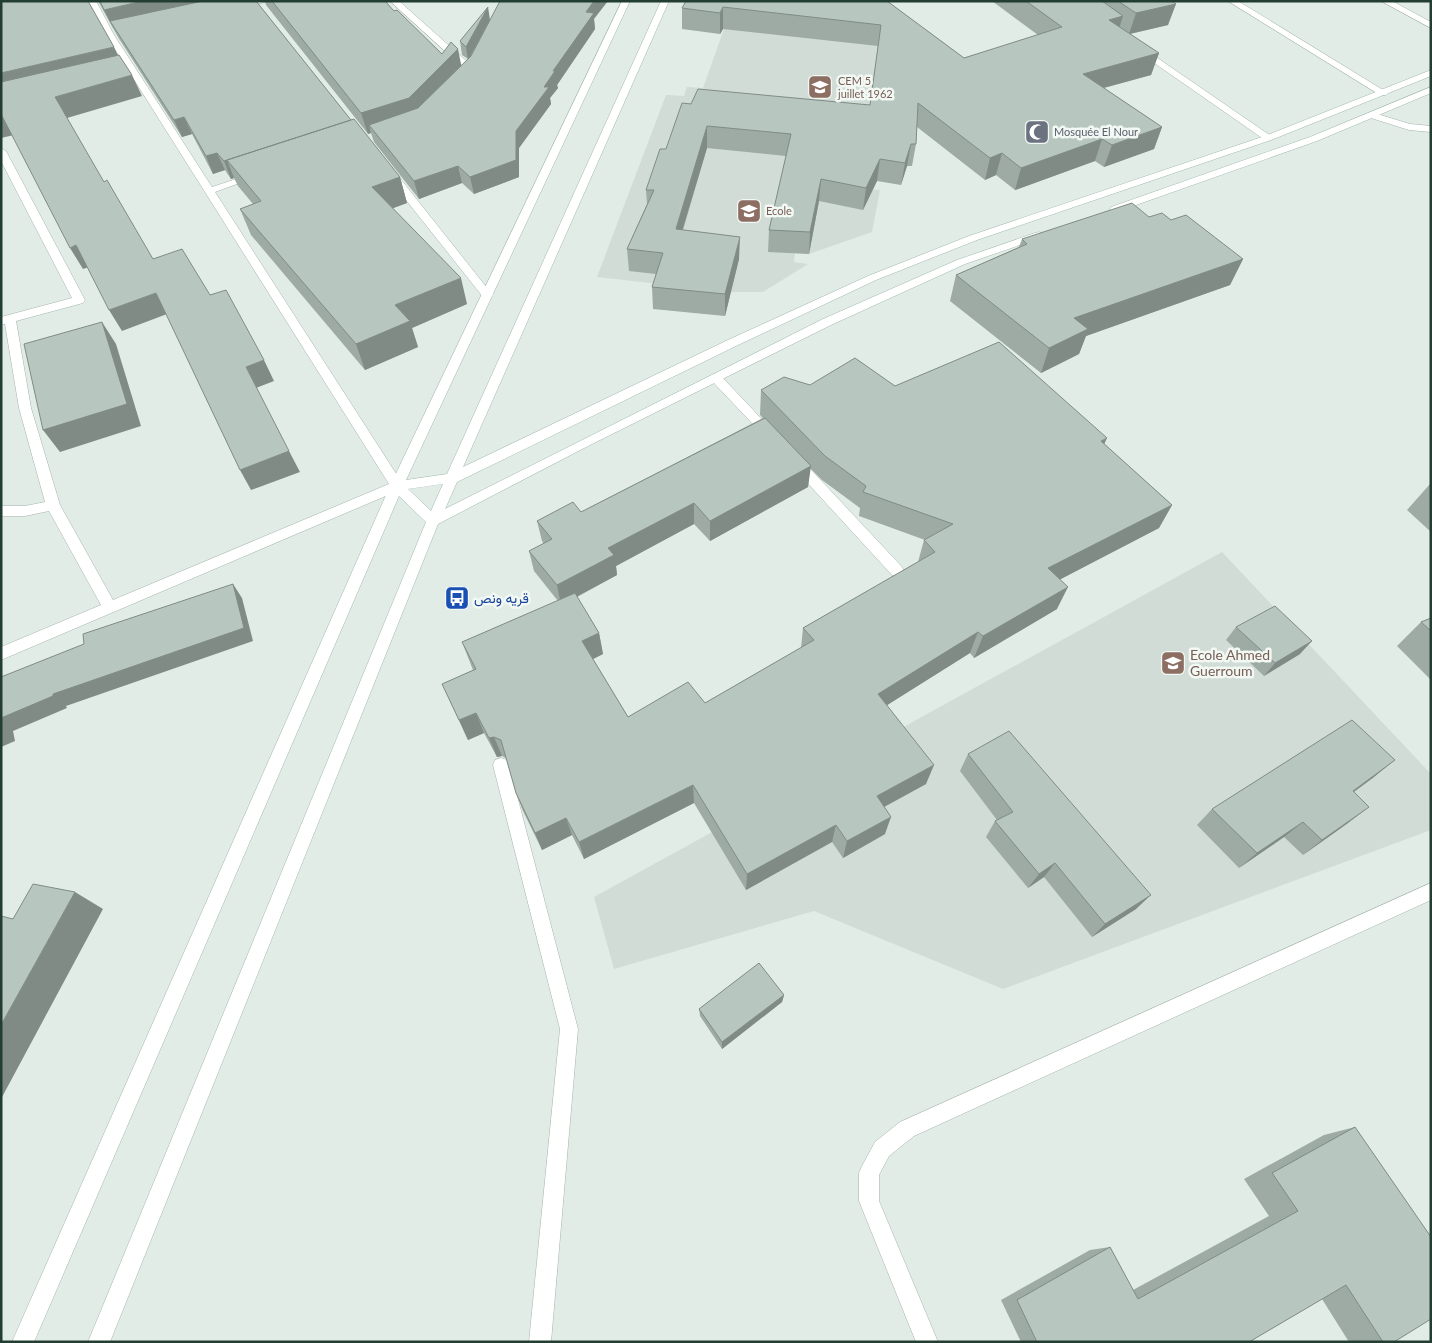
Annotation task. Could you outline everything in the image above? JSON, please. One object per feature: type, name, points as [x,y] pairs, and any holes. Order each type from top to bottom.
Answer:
[{"type":"street","points":[[92,1],[115,34],[128,71],[209,191],[397,486],[433,522]]},
{"type":"street","points":[[394,1],[469,68]]},
{"type":"street","points":[[23,1342],[397,486],[626,1]]},
{"type":"street","points":[[99,1342],[433,522],[665,1]]},
{"type":"street","points":[[1232,1],[1383,93]]},
{"type":"street","points":[[1385,1],[1431,26]]},
{"type":"street","points":[[230,9],[260,4]]},
{"type":"street","points":[[1129,41],[1268,138]]},
{"type":"street","points":[[1,654],[397,486],[453,478],[732,343],[872,278],[973,238],[1268,138],[1431,72]]},
{"type":"street","points":[[1102,214],[1289,149],[1374,116],[1431,90]]},
{"type":"street","points":[[1374,116],[1409,127],[1431,129]]},
{"type":"street","points":[[1,151],[79,300],[6,320],[25,408],[53,505],[110,608]]},
{"type":"street","points":[[383,164],[487,295]]},
{"type":"street","points":[[209,191],[264,173]]},
{"type":"street","points":[[433,522],[586,442],[827,322],[961,262],[1046,233]]},
{"type":"street","points":[[716,378],[897,571]]},
{"type":"street","points":[[1,512],[25,511],[53,505]]},
{"type":"street","points":[[501,766],[569,1029],[540,1342]]},
{"type":"street","points":[[927,1342],[869,1201],[869,1174],[882,1149],[907,1129],[1431,891]]},
{"type":"shaded area","points":[[825,1],[925,53],[915,120],[912,166],[890,165],[846,188],[880,190],[872,232],[809,254],[795,253],[794,262],[808,264],[763,292],[731,292],[597,277],[666,95],[684,96],[687,87],[703,88],[724,29]]},
{"type":"shaded area","name":"Ecole Ahmed Guerroum","points":[[1222,552],[1431,774],[1431,830],[1003,989],[814,911],[614,969],[594,897]]},
{"type":"building","points":[[1,1],[88,1],[114,47],[1,73]]},
{"type":"building","points":[[100,1],[143,1],[104,10]]},
{"type":"building","points":[[203,1],[256,1],[351,120],[224,161],[217,153],[206,156],[184,117],[174,120],[110,21]]},
{"type":"building","points":[[272,1],[385,1],[394,11],[397,10],[442,54],[451,42],[458,49],[409,98],[361,113]]},
{"type":"building","points":[[500,1],[594,1],[586,12],[594,13],[553,71],[555,71],[544,87],[549,87],[516,131],[516,160],[470,177],[458,166],[414,181],[369,125],[418,108],[471,56]]},
{"type":"building","points":[[686,1],[887,1],[964,58],[1062,27],[1026,1],[1102,1],[1123,16],[1109,20],[1159,53],[1083,74],[1162,127],[1112,145],[1102,139],[1021,168],[1002,153],[990,158],[918,103],[916,144],[911,144],[905,163],[880,159],[866,188],[821,179],[810,232],[769,230],[791,134],[707,126],[676,229],[740,237],[725,294],[652,287],[663,253],[627,249],[654,190],[646,190],[660,149],[666,149],[682,103],[691,104],[698,89],[870,105],[881,25],[723,7],[720,13],[682,8]]},
{"type":"building","points":[[1118,1],[1172,1],[1176,4],[1136,13]]},
{"type":"building","points":[[488,7],[466,47],[460,41]]},
{"type":"building","points":[[119,55],[132,75],[55,97],[104,182],[107,180],[153,259],[182,249],[210,295],[226,290],[264,360],[246,367],[289,451],[240,470],[156,293],[109,310],[76,245],[70,248],[1,114],[1,82]]},
{"type":"building","points":[[354,119],[400,177],[372,187],[461,278],[395,305],[410,321],[356,344],[240,209],[261,201],[227,160]]},
{"type":"building","points":[[1132,203],[1149,217],[1162,213],[1171,220],[1186,215],[1243,259],[1074,318],[1088,329],[1049,348],[956,275],[1027,244],[1022,239]]},
{"type":"building","points":[[102,322],[127,404],[43,430],[24,344]]},
{"type":"building","points":[[999,342],[1107,438],[1101,441],[1172,505],[1048,568],[1068,587],[983,636],[978,632],[878,694],[934,765],[877,796],[891,817],[847,841],[836,825],[747,874],[693,785],[579,842],[566,818],[535,833],[516,793],[501,740],[494,737],[489,738],[476,713],[459,720],[442,684],[476,669],[462,642],[575,593],[599,633],[582,641],[628,717],[688,682],[705,703],[814,640],[803,628],[935,552],[924,540],[953,524],[863,492],[866,486],[825,456],[761,390],[784,377],[810,385],[855,358],[895,386]]},
{"type":"building","points":[[765,418],[811,466],[710,521],[694,503],[608,548],[614,555],[557,585],[529,551],[552,539],[537,521],[573,502],[581,512]]},
{"type":"building","points":[[233,584],[244,628],[53,694],[53,696],[1,718],[1,677],[84,644],[83,634]]},
{"type":"building","points":[[1275,606],[1312,641],[1275,663],[1236,627]]},
{"type":"building","points":[[1431,618],[1431,631],[1421,622]]},
{"type":"building","points":[[1352,720],[1395,760],[1353,791],[1369,807],[1322,840],[1303,822],[1257,853],[1212,809]]},
{"type":"building","points":[[1009,731],[1151,895],[1105,924],[1055,863],[1039,874],[995,821],[1013,812],[968,754]]},
{"type":"building","points":[[33,884],[75,892],[1,1025],[1,916],[13,919]]},
{"type":"building","points":[[759,963],[784,995],[722,1042],[699,1009]]},
{"type":"building","points":[[1355,1127],[1431,1237],[1431,1319],[1394,1342],[1383,1342],[1346,1285],[1249,1342],[1037,1342],[1017,1300],[1110,1247],[1138,1299],[1298,1211],[1272,1173]]},
{"type":"place","name":"CEM 5 juillet 1962","points":[[820,87]]},
{"type":"place","name":"Mosquée El Nour","points":[[1037,132]]},
{"type":"place","name":"Ecole","points":[[749,211]]},
{"type":"place","name":"قريه ونص","points":[[457,598]]},
{"type":"place","name":"Ecole Ahmed Guerroum","points":[[1173,663]]}]
